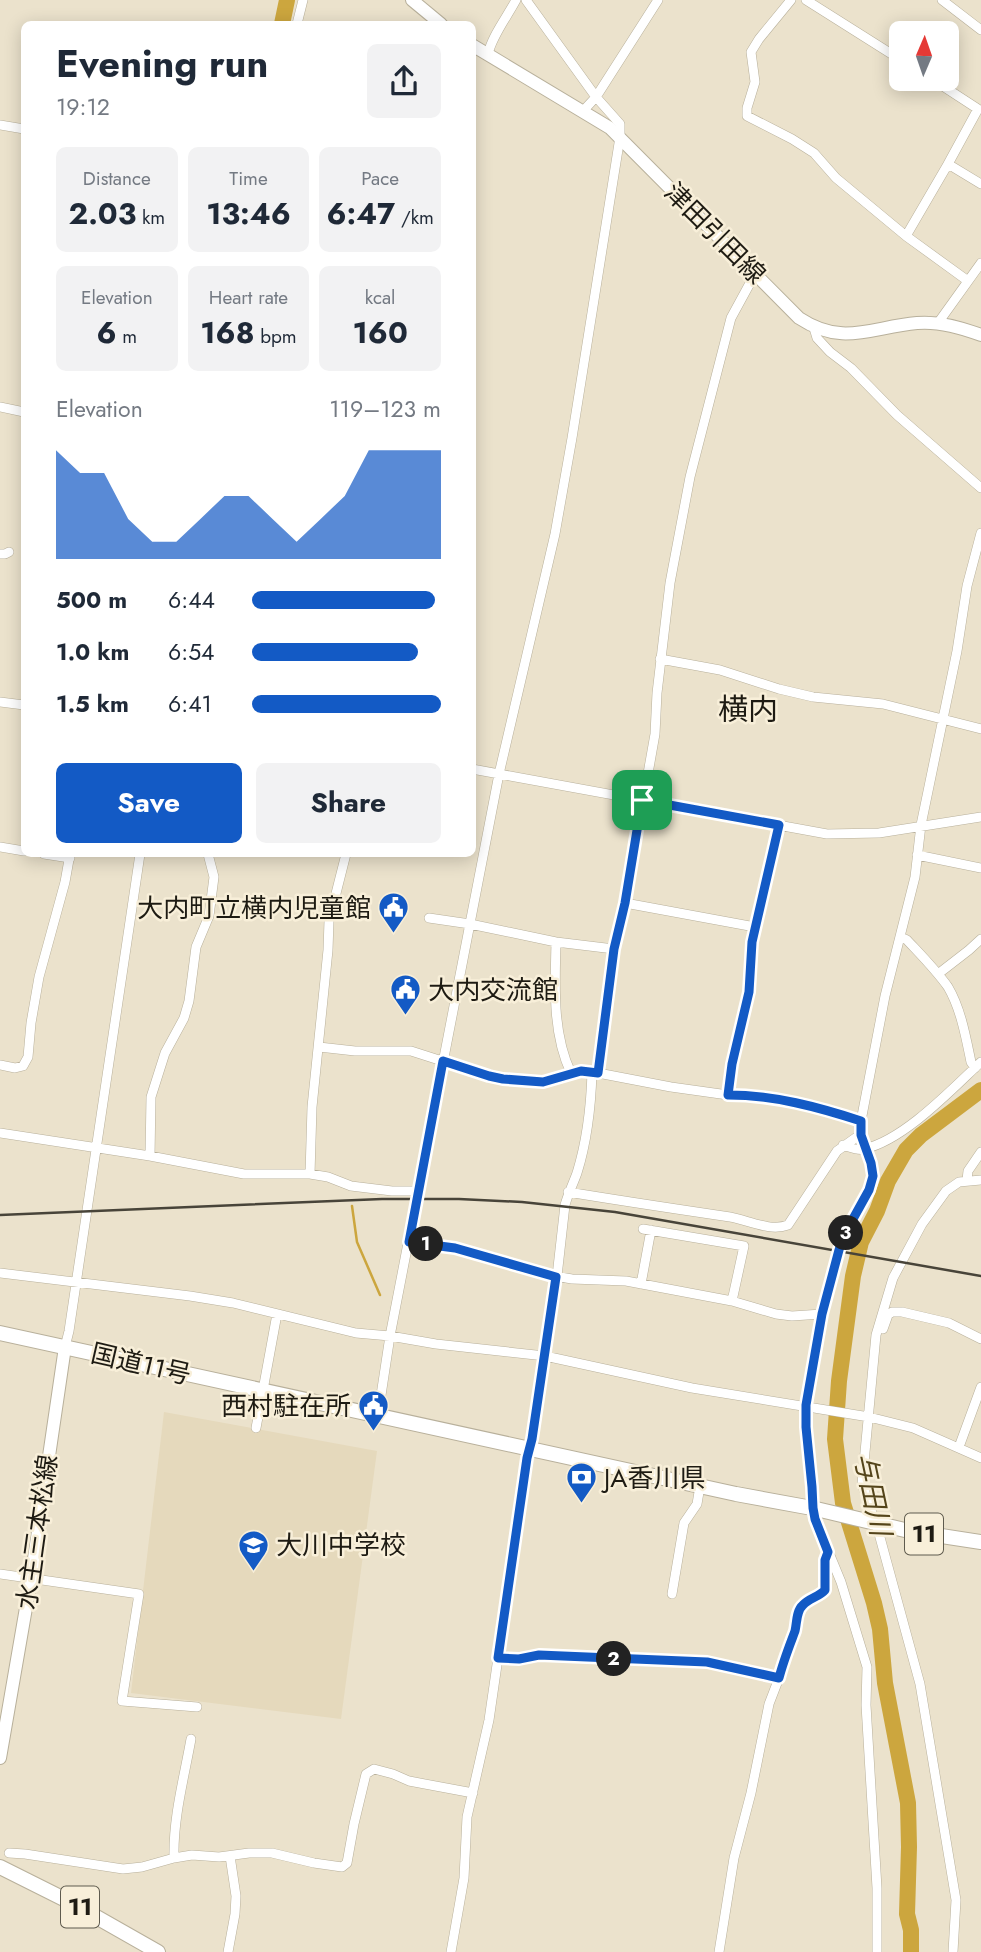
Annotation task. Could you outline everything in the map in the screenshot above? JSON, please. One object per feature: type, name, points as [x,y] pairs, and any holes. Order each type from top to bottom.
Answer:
[{"type":"highway","name":"国道11号","points":[[0,1333],[909,1531],[981,1542]]},
{"type":"highway","name":"11","points":[[0,1867],[70,1902],[158,1952]]},
{"type":"main road","points":[[412,0],[437,21]]},
{"type":"main road","name":"津田引田線","points":[[476,47],[610,128],[799,318],[814,328],[853,334],[916,323],[937,323],[960,327],[981,335]]},
{"type":"main road","name":"水主三本松線","points":[[0,1758],[31,1579],[65,1347]]},
{"type":"street","points":[[298,21],[303,0]]},
{"type":"street","points":[[488,54],[490,42],[516,0]]},
{"type":"street","points":[[378,1415],[390,1336],[499,774],[555,534],[620,137],[620,124],[596,97],[526,0]]},
{"type":"street","points":[[583,111],[596,97],[659,0]]},
{"type":"street","points":[[791,0],[758,39],[751,52],[755,82],[747,116],[814,153],[836,178],[906,236],[968,281]]},
{"type":"street","points":[[806,0],[889,52]]},
{"type":"street","points":[[942,0],[981,30]]},
{"type":"street","points":[[906,236],[978,109],[950,91]]},
{"type":"street","points":[[0,125],[21,128]]},
{"type":"street","points":[[948,164],[981,184]]},
{"type":"street","points":[[937,323],[981,263]]},
{"type":"street","points":[[451,1952],[464,1878],[467,1817],[489,1720],[568,1192],[577,1174],[586,1133],[614,949],[625,903],[655,734],[660,659],[670,583],[690,477],[731,318],[755,274]]},
{"type":"street","points":[[814,328],[817,338],[830,352],[981,488]]},
{"type":"street","points":[[0,407],[21,411]]},
{"type":"street","points":[[877,1952],[877,1888],[866,1705],[867,1667],[841,1582],[815,1519],[819,1510],[812,1487],[806,1427],[822,1314],[843,1237],[869,1190],[873,1176],[861,1135],[861,1121],[885,996],[915,877],[921,825],[967,586],[981,533]]},
{"type":"street","points":[[660,659],[720,670],[790,692],[883,704],[981,729]]},
{"type":"street","points":[[0,702],[21,705]]},
{"type":"street","points":[[476,770],[827,834],[879,833],[981,817]]},
{"type":"street","points":[[728,1095],[732,1064],[749,992],[752,942],[779,825]]},
{"type":"street","points":[[0,847],[21,850]]},
{"type":"street","points":[[917,855],[981,868]]},
{"type":"street","points":[[0,1065],[15,1068],[23,1066],[28,1056],[39,978],[70,857]]},
{"type":"street","points":[[65,1347],[140,857]]},
{"type":"street","points":[[150,1156],[151,1097],[165,1053],[184,1018],[196,947],[209,916],[214,877],[209,857]]},
{"type":"street","points":[[310,1174],[312,1107],[329,921],[345,857]]},
{"type":"street","points":[[625,903],[755,927]]},
{"type":"street","points":[[429,918],[556,942],[614,949]]},
{"type":"street","points":[[843,1145],[862,1150],[887,1140],[908,1127],[978,1065],[971,1062],[950,990],[907,940],[901,937]]},
{"type":"street","points":[[938,974],[981,939]]},
{"type":"street","points":[[556,942],[554,1001],[565,1061],[571,1073]]},
{"type":"street","points":[[319,1047],[355,1051],[411,1051],[503,1079],[543,1082],[581,1071],[671,1087],[794,1102],[861,1121]]},
{"type":"street","points":[[0,1133],[150,1156],[244,1174],[310,1174],[328,1177],[351,1186],[418,1191]]},
{"type":"street","points":[[568,1192],[781,1228],[788,1225],[843,1145],[861,1135]]},
{"type":"street","points":[[967,1181],[968,1171],[981,1152]]},
{"type":"street","points":[[953,1952],[956,1900],[920,1684],[862,1484],[876,1335],[893,1278],[922,1224],[946,1191],[958,1182],[981,1180]]},
{"type":"street","points":[[641,1284],[647,1230],[744,1246],[732,1301]]},
{"type":"street","points":[[409,1242],[455,1248],[556,1277],[609,1279],[641,1284],[732,1301],[776,1314],[822,1314]]},
{"type":"street","points":[[0,1273],[233,1303],[356,1333],[545,1356],[692,1388],[867,1416],[913,1428],[981,1458]]},
{"type":"street","points":[[876,1335],[882,1330],[888,1315],[902,1312],[949,1323],[981,1339]]},
{"type":"street","points":[[256,1429],[277,1314]]},
{"type":"street","points":[[959,1447],[981,1387]]},
{"type":"street","points":[[673,1594],[684,1523],[696,1504],[700,1486]]},
{"type":"street","points":[[719,1952],[734,1858],[751,1793],[769,1704],[799,1611],[802,1605],[825,1590],[825,1560],[828,1552]]},
{"type":"street","points":[[0,1574],[139,1594],[122,1701],[197,1707]]},
{"type":"street","points":[[498,1658],[519,1659],[539,1655],[707,1662],[779,1678]]},
{"type":"street","points":[[174,1858],[176,1818],[191,1739]]},
{"type":"street","points":[[9,1853],[123,1869],[192,1855],[230,1856],[249,1853],[272,1853],[342,1867],[347,1863],[366,1774],[374,1769],[409,1781],[473,1793]]},
{"type":"street","points":[[228,1952],[236,1896],[230,1856]]},
{"type":"shaded area","name":"大川中学校","points":[[164,1412],[377,1451],[341,1719],[131,1693]]},
{"type":"waterway","points":[[283,21],[287,0]]},
{"type":"waterway","name":"与田川","points":[[911,1952],[911,1930],[907,1914],[908,1803],[885,1683],[880,1629],[843,1503],[835,1439],[839,1381],[853,1276],[861,1242],[888,1181],[906,1150],[921,1135],[981,1090]]},
{"type":"waterway","points":[[352,1206],[357,1242],[380,1295]]},
{"type":"railway","points":[[0,1215],[382,1199],[522,1202],[615,1212],[981,1276]]},
{"type":"place","name":"大内町立横内児童館","points":[[394,935]]},
{"type":"place","name":"大内交流館","points":[[405,1017]]},
{"type":"place","name":"西村駐在所","points":[[374,1433]]},
{"type":"place","name":"JA香川県","points":[[581,1505]]},
{"type":"place","name":"大川中学校","points":[[253,1572]]},
{"type":"district","name":"横内","points":[[748,710]]},
{"type":"route","points":[[642,800],[779,825],[752,942],[749,992],[732,1064],[728,1095],[751,1095],[794,1102],[861,1121],[861,1135],[871,1163],[873,1176],[869,1190],[843,1237],[839,1250],[822,1314],[806,1405],[813,1508],[828,1552],[825,1560],[825,1590],[802,1605],[779,1678],[687,1660],[539,1655],[519,1659],[498,1658],[556,1277],[455,1248],[409,1242],[443,1061],[503,1079],[543,1082],[581,1071],[598,1073],[614,949],[625,903],[642,800]]}]
